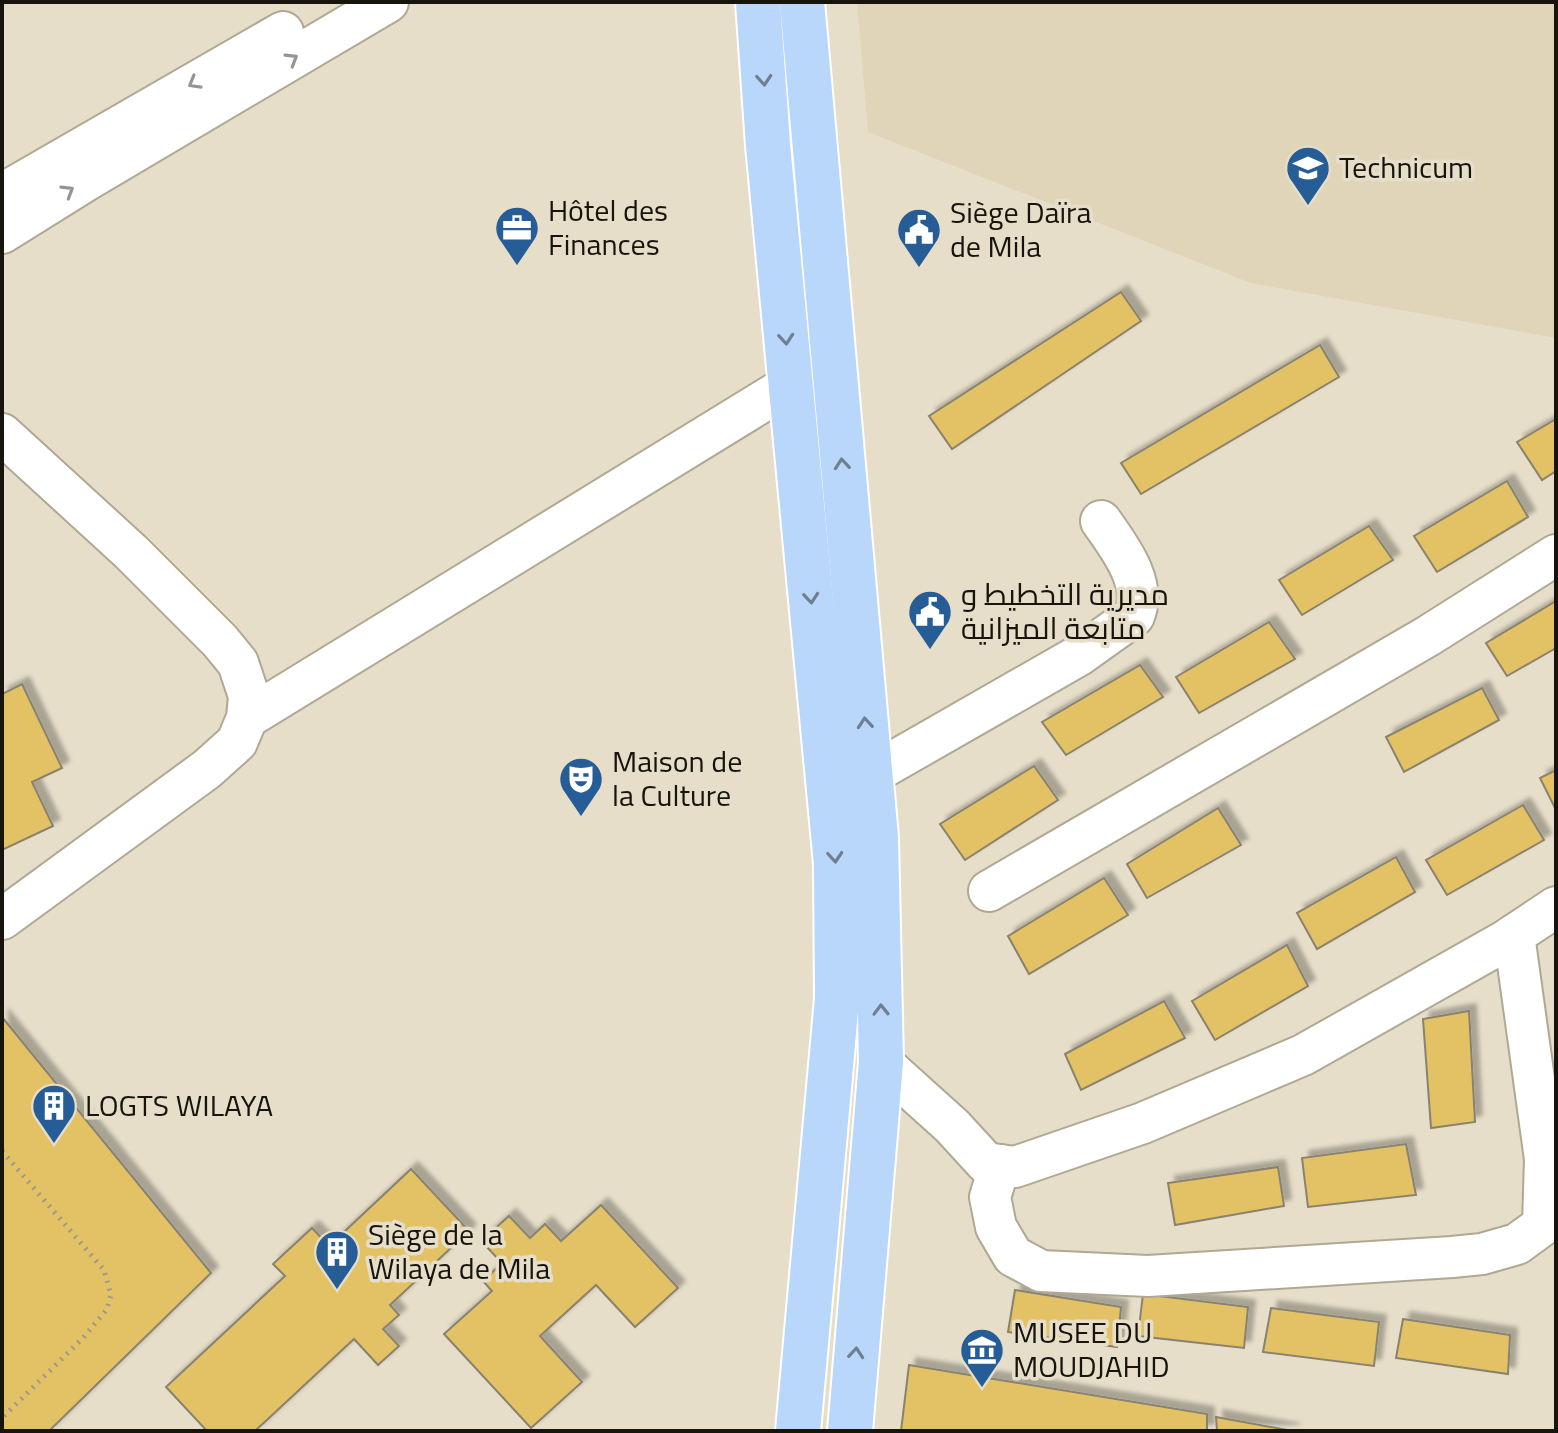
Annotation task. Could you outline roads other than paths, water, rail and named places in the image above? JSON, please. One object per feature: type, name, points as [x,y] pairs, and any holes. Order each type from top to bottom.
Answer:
[{"type":"main road","points":[[758,2],[768,145],[836,864],[837,999],[798,1431]]},
{"type":"main road","points":[[802,2],[876,838],[881,1062],[850,1431]]},
{"type":"street","points":[[2,194],[335,2]]},
{"type":"street","points":[[2,233],[388,2]]},
{"type":"street","points":[[247,718],[791,384]]},
{"type":"street","points":[[2,434],[131,552],[220,641],[238,663],[249,696],[247,718],[237,742],[207,769],[2,919]]},
{"type":"street","points":[[870,775],[1078,656],[1134,616],[1139,606],[1136,581],[1101,521]]},
{"type":"street","points":[[989,891],[1428,636],[1556,555]]},
{"type":"street","points":[[881,1062],[952,1126],[986,1163],[1015,1167],[1143,1123],[1303,1055],[1514,935],[1556,907]]},
{"type":"street","points":[[1000,1165],[990,1197],[996,1227],[1013,1256],[1041,1271],[1148,1276],[1405,1261],[1482,1254],[1517,1244],[1543,1225],[1545,1159],[1514,935]]},
{"type":"place","name":"Technicum","points":[[1308,207]]},
{"type":"place","name":"Hôtel des Finances","points":[[517,267]]},
{"type":"place","name":"Siège Daïra de Mila","points":[[919,269]]},
{"type":"place","name":"مديرية التخطيط و متابعة الميزانية","points":[[930,651]]},
{"type":"place","name":"Maison de la Culture","points":[[581,818]]},
{"type":"place","name":"LOGTS WILAYA","points":[[54,1145]]},
{"type":"place","name":"Siège de la Wilaya de Mila","points":[[337,1291]]},
{"type":"place","name":"MUSEE DU MOUDJAHID","points":[[982,1389]]}]
